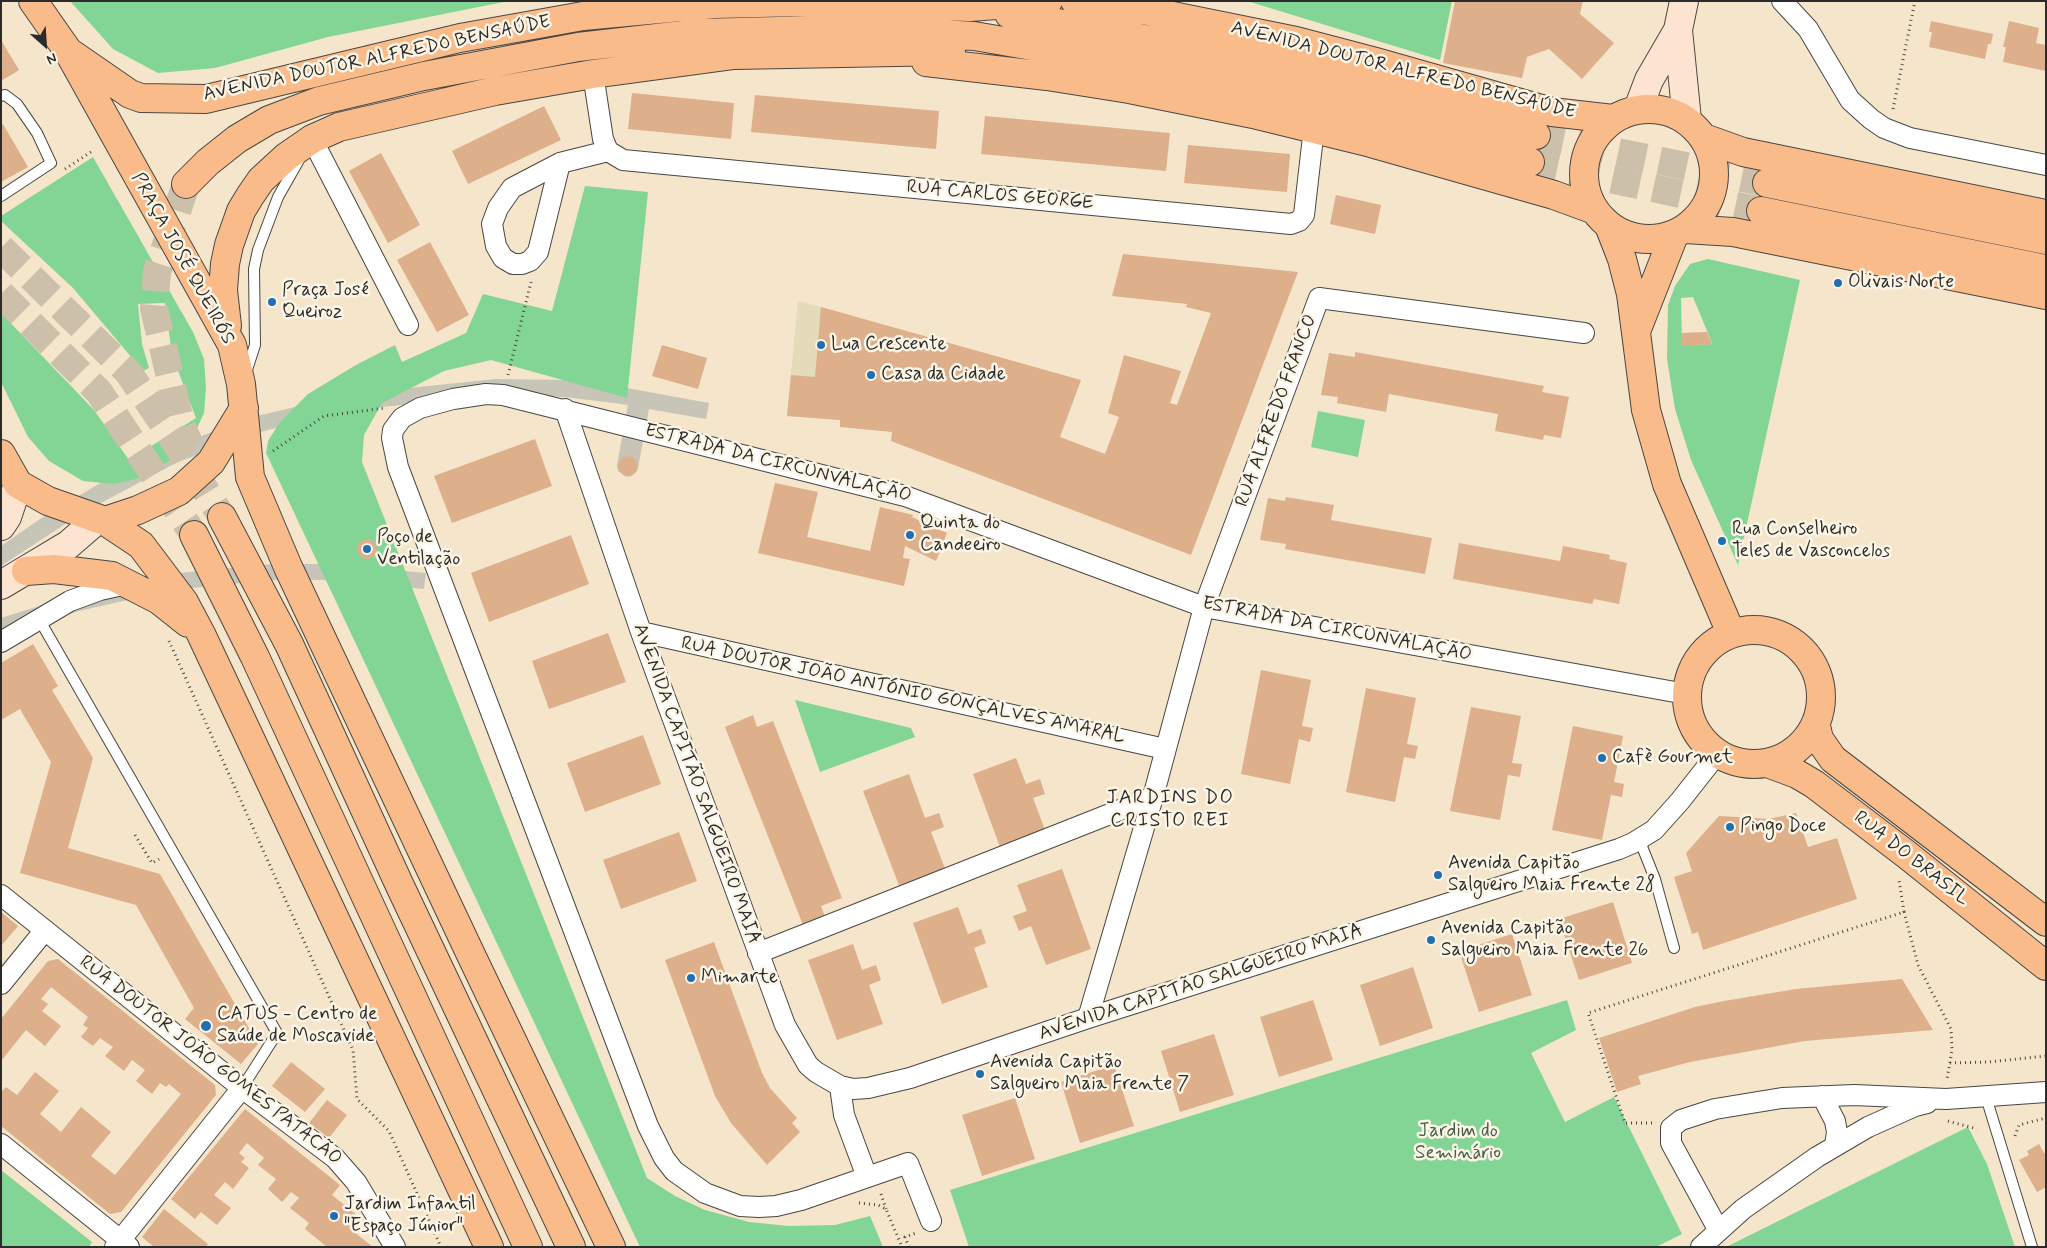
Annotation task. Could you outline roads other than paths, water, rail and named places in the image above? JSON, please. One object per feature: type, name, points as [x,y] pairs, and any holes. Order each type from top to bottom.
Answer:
[{"type":"main road","name":"PRAÇA JOSÉ QUEIRÓS","points":[[33,1],[68,51],[232,345],[243,396],[250,477],[317,629],[611,1247]]},
{"type":"main road","name":"AVENIDA DOUTOR ALFREDO BENSAÚDE","points":[[68,51],[135,96],[206,99],[460,38],[583,16],[713,4],[872,3],[970,7],[1048,1]]},
{"type":"main road","name":"AVENIDA DOUTOR ALFREDO BENSAÚDE","points":[[1075,1],[1148,11],[1296,42],[1376,62],[1552,112],[1625,114]]},
{"type":"main road","name":"AVENIDA DOUTOR ALFREDO BENSAÚDE","points":[[970,7],[1258,60],[1374,88],[1536,135]]},
{"type":"main road","points":[[186,184],[208,162],[237,139],[269,120],[319,102],[424,76],[578,46],[701,34],[856,29],[974,36],[1254,87],[1367,115],[1530,162]]},
{"type":"main road","points":[[232,345],[224,311],[223,290],[229,245],[241,211],[261,180],[286,156],[312,139],[339,127],[397,112],[593,74],[734,55],[1050,50]]},
{"type":"main road","points":[[845,53],[1056,77],[1129,89],[1314,128],[1554,195],[1601,219],[1630,238],[1652,240],[1679,232],[1733,232],[2046,295]]},
{"type":"main road","points":[[1731,633],[1667,484],[1646,410],[1637,329],[1624,268],[1583,185],[1584,160],[1595,136],[1625,114],[1663,110],[1742,152],[2046,214]]},
{"type":"main road","points":[[1637,329],[1679,232],[1703,212],[1714,188],[1714,162],[1696,129]]},
{"type":"main road","points":[[1766,184],[2046,240]]},
{"type":"main road","points":[[1761,211],[2046,269]]},
{"type":"main road","points":[[101,520],[138,510],[179,491],[211,462],[243,396]]},
{"type":"main road","points":[[1,454],[18,484],[48,501],[101,520],[141,545],[184,602],[201,634],[490,1247]]},
{"type":"main road","points":[[222,517],[289,644],[400,886],[571,1247]]},
{"type":"main road","points":[[194,535],[255,657],[528,1247]]},
{"type":"main road","points":[[26,571],[54,569],[112,576],[159,600],[201,634]]},
{"type":"main road","points":[[1758,630],[1784,636],[1805,652],[1818,674],[1822,700],[1816,726],[1800,748],[1770,764],[1751,765],[1717,754],[1704,743],[1690,720],[1686,694],[1692,668],[1709,647],[1731,633],[1758,630]]},
{"type":"main road","name":"RUA DO BRASIL","points":[[1816,726],[1818,739],[1833,759],[2046,922]]},
{"type":"main road","name":"RUA DO BRASIL","points":[[1770,764],[1797,774],[1814,784],[1906,854],[2046,966]]},
{"type":"street","points":[[1625,114],[1650,80],[1678,30],[1684,1]]},
{"type":"street","points":[[1782,1],[1808,29],[1850,100],[1884,128],[1910,138],[2046,165]]},
{"type":"street","points":[[1678,30],[1696,129]]},
{"type":"street","points":[[560,163],[538,252],[530,261],[522,264],[513,264],[503,258],[496,246],[492,224],[498,208],[512,188],[560,163],[608,151],[603,139],[593,74]]},
{"type":"street","name":"RUA CARLOS GEORGE","points":[[608,151],[623,160],[1291,224],[1299,221],[1304,215],[1314,128]]},
{"type":"street","points":[[312,139],[408,324]]},
{"type":"street","name":"RUA ALFREDO FRANCO","points":[[1204,607],[1319,298],[1584,333]]},
{"type":"street","name":"ESTRADA DA CIRCUNVALAÇÃO","points":[[868,1176],[830,1190],[776,1206],[740,1206],[706,1193],[689,1183],[674,1171],[655,1142],[396,460],[392,444],[393,430],[402,418],[420,408],[470,395],[503,395],[931,504],[1204,607],[1686,694]]},
{"type":"street","name":"AVENIDA CAPITÃO SALGUEIRO MAIA","points":[[564,409],[641,632],[792,1041],[808,1065],[840,1086],[853,1089],[890,1084],[1088,1018],[1619,848],[1639,839],[1664,819],[1717,754]]},
{"type":"street","points":[[1,526],[7,518],[18,484]]},
{"type":"street","points":[[1,585],[68,545],[101,520]]},
{"type":"street","points":[[1,642],[70,601],[100,590],[127,584]]},
{"type":"street","points":[[1088,1018],[1153,797],[1204,607]]},
{"type":"street","name":"RUA DOUTOR JOÃO ANTÓNIO GONÇALVES AMARAL","points":[[641,632],[1165,749]]},
{"type":"street","points":[[758,953],[1153,797]]},
{"type":"street","name":"RUA DOUTOR JOÃO GOMES PATACÃO","points":[[1,895],[242,1088],[343,1166],[356,1182],[395,1246]]},
{"type":"street","points":[[1,984],[45,930]]},
{"type":"street","points":[[840,1086],[844,1116],[868,1176],[908,1163],[931,1220]]},
{"type":"street","points":[[1,1144],[122,1244],[242,1088]]},
{"type":"street","points":[[1720,1231],[1672,1143],[1670,1133],[1675,1124],[1715,1109],[1748,1103],[1822,1096],[1946,1099],[2046,1092]]},
{"type":"street","points":[[1822,1096],[1835,1121],[1837,1132],[1835,1146]]},
{"type":"street","points":[[1702,1247],[1754,1200],[1835,1146],[1892,1115],[1915,1106],[1946,1099]]},
{"type":"lane","points":[[1,96],[5,94],[17,104],[37,133],[52,163],[1,196]]},
{"type":"lane","points":[[243,396],[255,345],[254,269],[258,250],[278,197],[312,139]]},
{"type":"lane","points":[[39,620],[277,1033],[242,1088]]},
{"type":"lane","points":[[1639,839],[1655,878],[1674,948]]},
{"type":"lane","points":[[1986,1096],[2032,1247]]},
{"type":"tunnel","points":[[1536,135],[1767,183]]},
{"type":"tunnel","points":[[1530,162],[1761,211]]},
{"type":"tunnel","points":[[186,184],[157,272],[154,308],[181,425],[190,445]]},
{"type":"tunnel","points":[[1,248],[128,372],[171,435],[222,517]]},
{"type":"tunnel","points":[[1,294],[99,392],[194,535]]},
{"type":"place","name":"Olivais Norte","points":[[1838,283]]},
{"type":"place","name":"Praça José Queiroz","points":[[272,302]]},
{"type":"place","name":"Lua Crescente","points":[[821,345]]},
{"type":"place","name":"Casa da Cidade","points":[[871,375]]},
{"type":"place","name":"Quinta do Candeeiro","points":[[910,535]]},
{"type":"place","name":"Rua Conselheiro Teles de Vasconcelos","points":[[1722,541]]},
{"type":"place","name":"Poço de Ventilação","points":[[367,549]]},
{"type":"place","name":"Cafè Gourmet","points":[[1602,758]]},
{"type":"place","name":"Pingo Doce","points":[[1730,827]]},
{"type":"place","name":"Avenida Capitão Salgueiro Maia Frente 28","points":[[1438,875]]},
{"type":"place","name":"Avenida Capitão Salgueiro Maia Frente 26","points":[[1431,940]]},
{"type":"place","name":"Mimarte","points":[[691,978]]},
{"type":"place","name":"CATUS - Centro de Saúde de Moscavide","points":[[206,1026]]},
{"type":"place","name":"Avenida Capitão Salgueiro Maia Frente 7","points":[[980,1074]]},
{"type":"place","name":"Jardim Infantil \"Espaço Júnior\"","points":[[334,1216]]},
{"type":"district","name":"JARDINS DO CRISTO REI","points":[[1170,810]]},
{"type":"park label","name":"Jardim do Seminário","points":[[1458,1143]]}]
